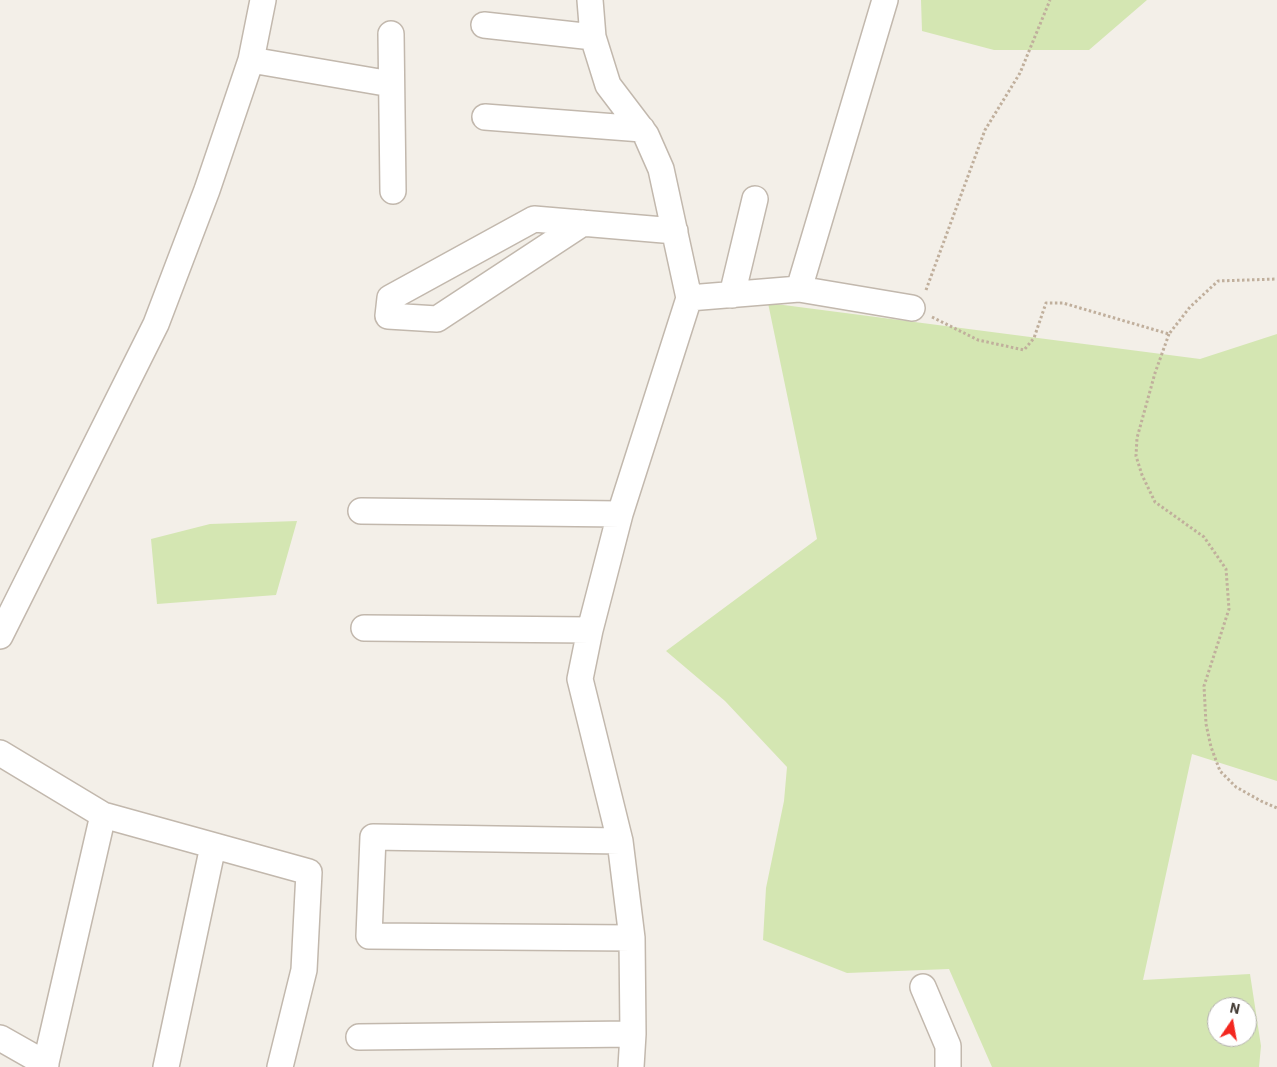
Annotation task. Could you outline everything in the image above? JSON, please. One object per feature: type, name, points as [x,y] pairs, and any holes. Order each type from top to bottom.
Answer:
[{"type":"street","points":[[0,636],[156,324],[207,190],[251,60],[263,0]]},
{"type":"street","points":[[590,0],[593,37],[608,85],[646,135],[661,169],[689,298],[620,514],[590,630],[580,679],[620,840],[632,938],[633,1034],[631,1067]]},
{"type":"street","points":[[799,289],[885,0]]},
{"type":"street","points":[[484,25],[593,37]]},
{"type":"street","points":[[391,34],[393,191]]},
{"type":"street","points":[[251,60],[391,84]]},
{"type":"street","points":[[485,117],[642,129]]},
{"type":"street","points":[[732,295],[755,199]]},
{"type":"street","points":[[583,223],[437,319],[389,307],[534,219],[675,230]]},
{"type":"street","points":[[689,298],[799,289],[912,308]]},
{"type":"street","points":[[360,512],[620,514]]},
{"type":"street","points":[[364,628],[590,630]]},
{"type":"street","points":[[0,753],[103,815],[309,872],[304,970],[280,1067]]},
{"type":"street","points":[[0,1038],[46,1065],[103,815]]},
{"type":"street","points":[[620,840],[373,837],[369,936],[632,938]]},
{"type":"street","points":[[166,1067],[213,846]]},
{"type":"street","points":[[923,987],[948,1046],[948,1067]]},
{"type":"street","points":[[359,1037],[633,1034]]},
{"type":"path","points":[[1050,0],[1020,73],[985,130],[928,288],[912,308],[978,340],[1024,350],[1034,338],[1046,303],[1063,302],[1169,334]]},
{"type":"path","points":[[1277,279],[1218,281],[1190,307],[1169,334],[1155,373],[1137,438],[1136,456],[1142,476],[1155,502],[1204,537],[1226,570],[1229,609],[1204,686],[1206,724],[1211,747],[1220,772],[1236,788],[1277,808]]},
{"type":"green space","points":[[921,0],[1147,0],[1089,50],[994,50],[922,31]]},
{"type":"green space","points":[[768,303],[1200,359],[1277,334],[1277,781],[1192,754],[1143,980],[1250,974],[1254,997],[1207,997],[1207,1047],[1257,1047],[1257,1020],[1261,1046],[1259,1067],[992,1067],[949,969],[847,973],[763,940],[766,888],[784,801],[787,767],[725,701],[666,651],[817,539]]},
{"type":"green space","points":[[297,521],[276,595],[157,604],[151,539],[210,524]]}]
